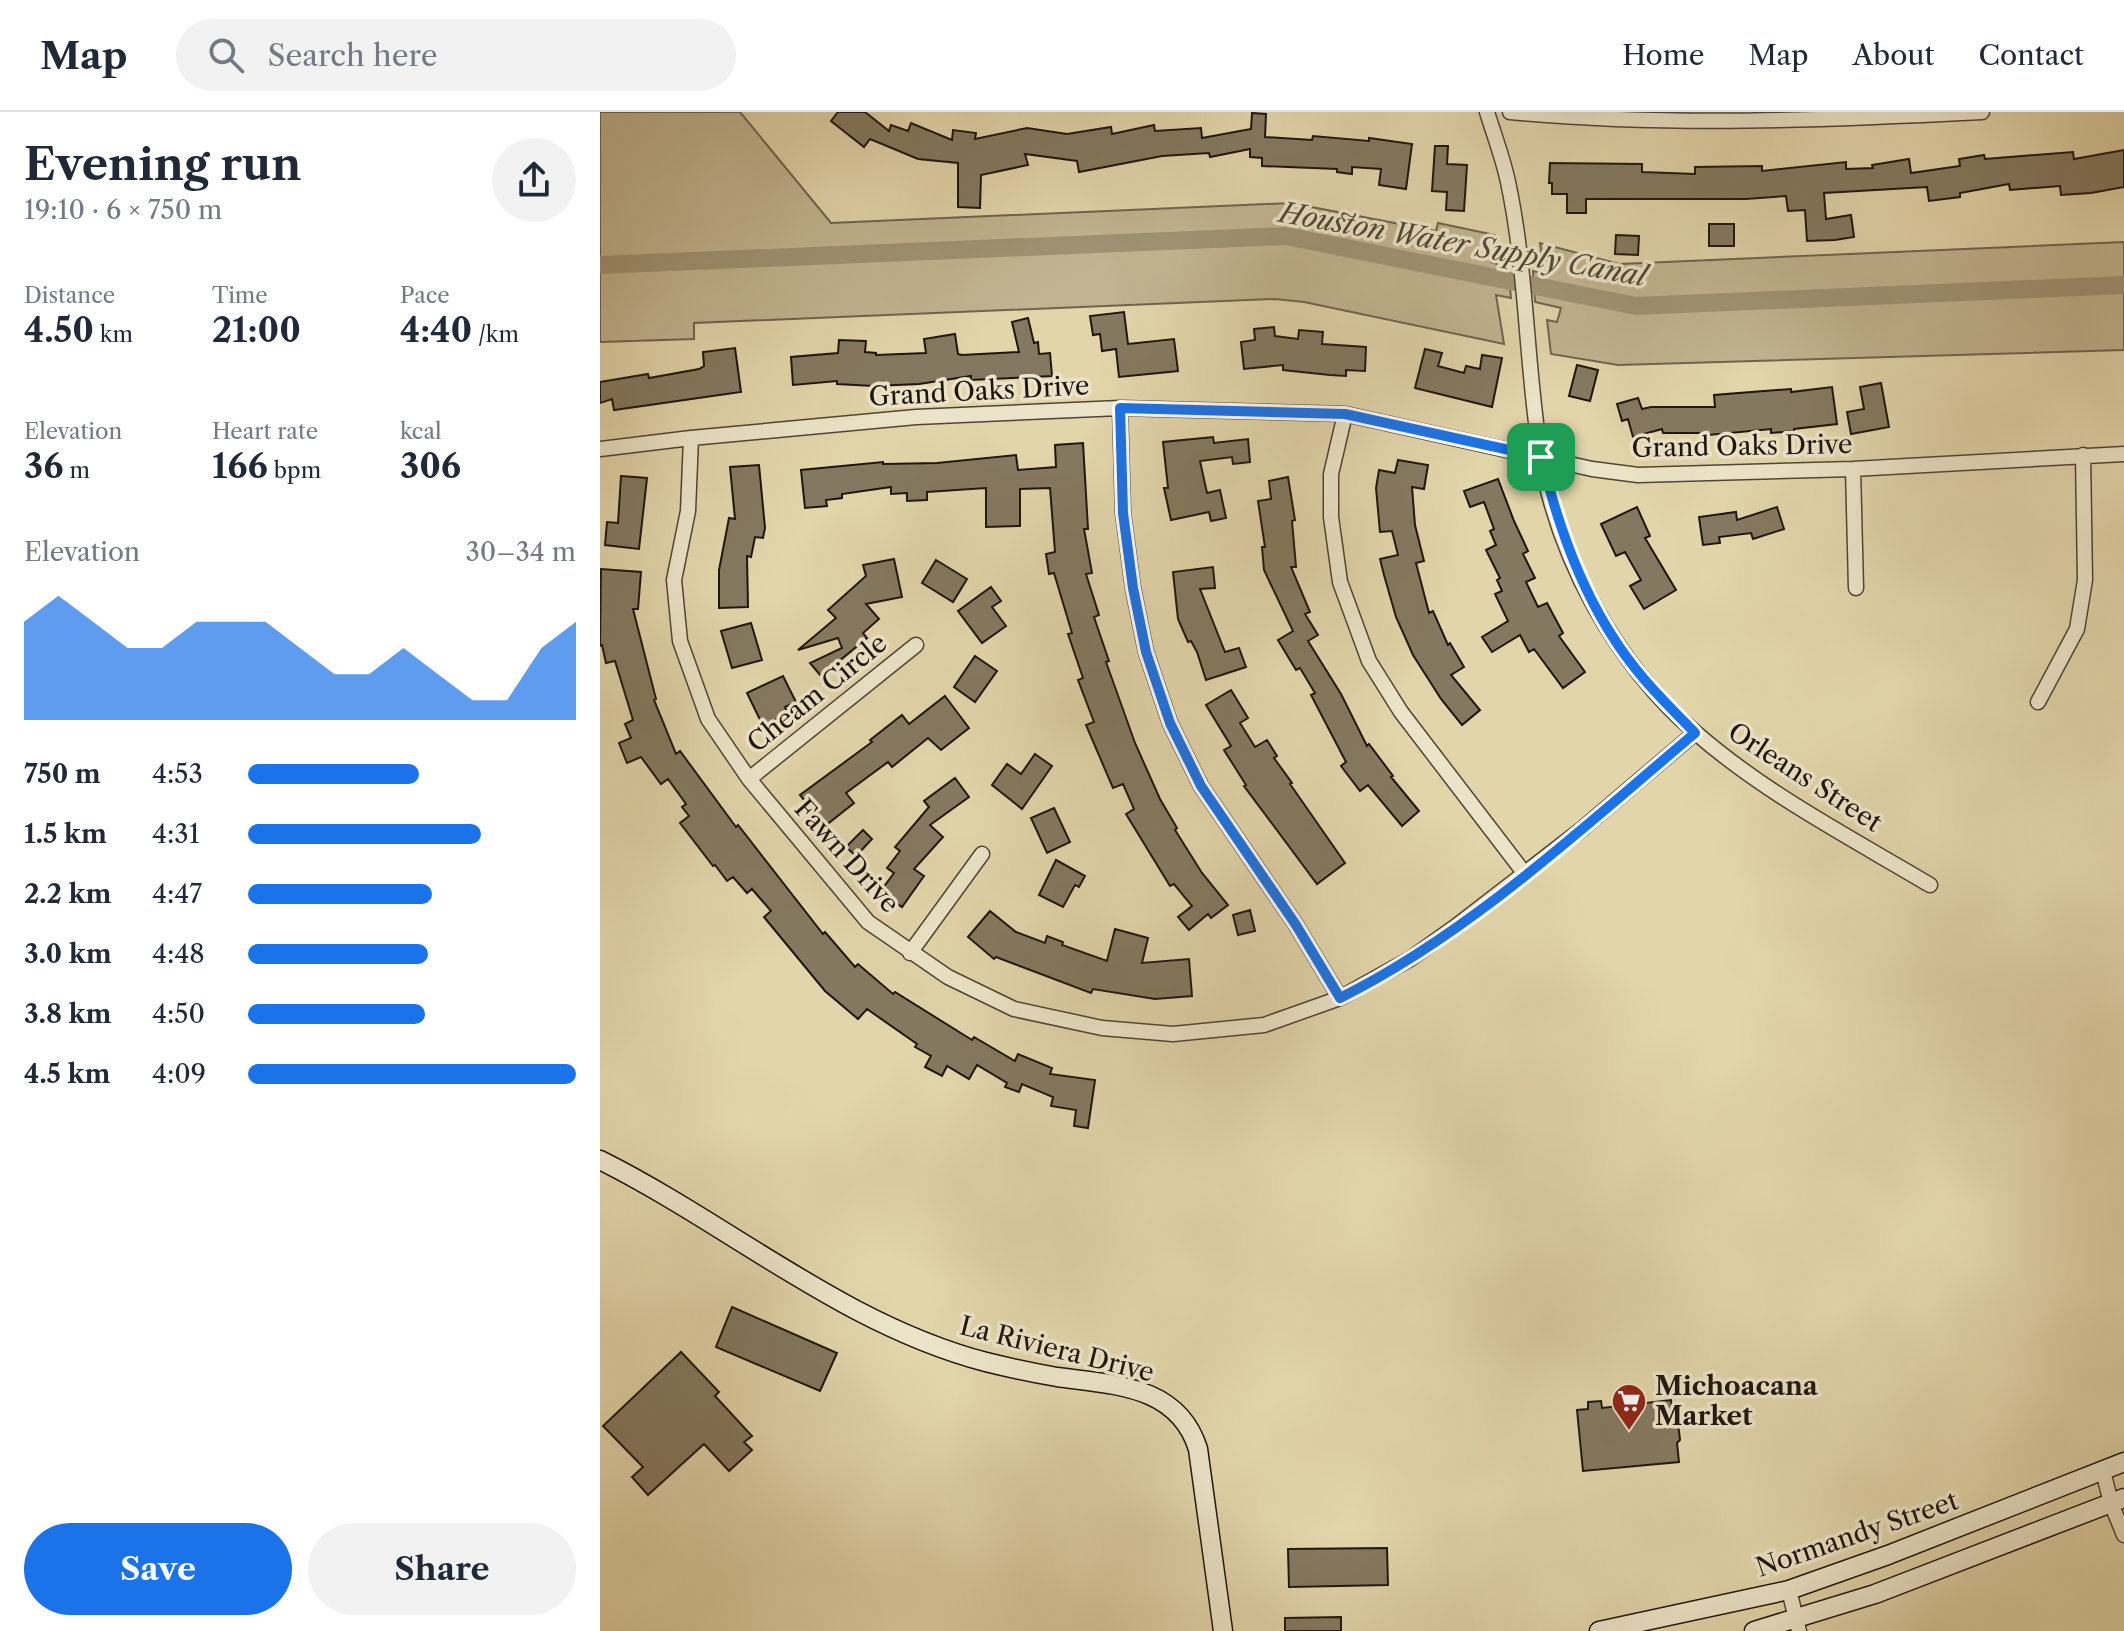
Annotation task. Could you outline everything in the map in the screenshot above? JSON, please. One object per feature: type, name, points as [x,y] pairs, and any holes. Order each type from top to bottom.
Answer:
[{"type":"main road","name":"La Riviera Drive","points":[[600,1160],[653,1188],[814,1287],[904,1334],[986,1361],[1047,1375],[1129,1387],[1151,1394],[1184,1419],[1198,1449],[1223,1631]]},
{"type":"main road","name":"Normandy Street","points":[[1599,1631],[1789,1590],[1888,1555],[2124,1462]]},
{"type":"main road","points":[[1754,1631],[1798,1624],[2118,1501]]},
{"type":"street","name":"Orleans Street","points":[[1487,112],[1508,179],[1521,265],[1541,457],[1557,518],[1582,582],[1608,629],[1643,678],[1695,733],[1758,781],[1930,885]]},
{"type":"street","points":[[1510,112],[1711,123],[1982,112]]},
{"type":"street","points":[[1120,408],[1123,513],[1133,588],[1146,652],[1170,723],[1201,786],[1296,925],[1340,998]]},
{"type":"street","name":"Grand Oaks Drive","points":[[600,449],[916,417],[1120,408],[1345,414],[1592,469],[1638,475],[1853,469],[2124,454]]},
{"type":"street","points":[[1345,414],[1331,474],[1331,517],[1340,582],[1369,661],[1401,712],[1525,874]]},
{"type":"street","name":"Fawn Drive","points":[[691,438],[688,511],[674,580],[680,641],[708,719],[749,779],[868,922],[948,977],[1014,1009],[1102,1028],[1173,1034],[1264,1025],[1340,998],[1410,959],[1525,874],[1695,733]]},
{"type":"street","points":[[2038,702],[2077,629],[2085,580],[2083,455]]},
{"type":"street","points":[[1853,469],[1856,588]]},
{"type":"street","name":"Cheam Circle","points":[[749,779],[916,645]]},
{"type":"street","points":[[910,953],[982,854]]},
{"type":"street","points":[[2103,1471],[2118,1501],[2124,1535]]},
{"type":"street","points":[[1789,1590],[1798,1624]]},
{"type":"shaded area","points":[[600,112],[740,112],[831,223],[1291,203],[1436,231],[1438,223],[1495,235],[1497,248],[1490,250],[1491,262],[1508,268],[1511,298],[1496,295],[1504,344],[1304,302],[1275,299],[694,323],[694,339],[600,342]]},
{"type":"shaded area","points":[[2124,242],[2124,350],[1618,365],[1551,354],[1547,320],[1557,322],[1561,308],[1535,302],[1533,271],[1550,275],[1553,261],[1542,260],[1540,243],[1619,264]]},
{"type":"building","points":[[838,112],[865,112],[889,131],[891,125],[908,131],[911,123],[952,140],[953,130],[976,133],[975,139],[1027,128],[1067,134],[1111,127],[1112,134],[1154,125],[1155,131],[1201,128],[1202,138],[1251,129],[1252,113],[1266,114],[1265,137],[1312,140],[1313,136],[1369,141],[1369,138],[1412,144],[1406,189],[1379,185],[1381,169],[1352,167],[1352,174],[1337,172],[1337,169],[1262,166],[1262,158],[1250,157],[1250,149],[1210,157],[1209,153],[1162,156],[1079,172],[1077,161],[1025,154],[1028,165],[981,175],[980,208],[958,207],[958,163],[918,159],[870,139],[864,147],[831,121]]},
{"type":"building","points":[[1435,146],[1448,146],[1447,164],[1467,165],[1464,211],[1446,210],[1447,192],[1432,191]]},
{"type":"building","points":[[2124,150],[2124,187],[2091,193],[2061,195],[2060,186],[2010,190],[2009,184],[1960,193],[1960,197],[1929,201],[1927,187],[1824,193],[1826,219],[1851,215],[1854,237],[1835,240],[1807,241],[1805,210],[1788,211],[1786,196],[1586,199],[1586,213],[1567,213],[1567,194],[1552,194],[1552,183],[1549,183],[1550,163],[1642,164],[1642,172],[1695,174],[1695,167],[1762,166],[1762,171],[1846,162],[1846,169],[1873,168],[1872,165],[1909,159],[1911,173],[1960,166],[1959,159],[1984,155],[1985,159],[2073,152],[2074,159]]},
{"type":"building","points":[[1709,224],[1734,224],[1734,246],[1709,246]]},
{"type":"building","points":[[1616,235],[1639,236],[1638,255],[1615,254]]},
{"type":"building","points":[[1124,312],[1128,344],[1174,339],[1178,371],[1119,377],[1116,349],[1102,351],[1100,334],[1093,335],[1090,316]]},
{"type":"building","points":[[1028,318],[1034,343],[1038,342],[1039,354],[1050,353],[1052,376],[971,380],[971,376],[919,384],[874,386],[837,384],[837,381],[793,385],[791,357],[838,353],[839,340],[866,341],[865,352],[876,355],[926,353],[924,339],[955,334],[958,354],[1019,352],[1012,322]]},
{"type":"building","points":[[1274,327],[1275,336],[1298,339],[1299,330],[1323,332],[1322,344],[1366,347],[1365,371],[1346,370],[1346,376],[1283,370],[1283,365],[1244,369],[1241,342],[1255,340],[1254,329]]},
{"type":"building","points":[[735,348],[741,392],[614,410],[612,399],[600,403],[600,382],[648,374],[649,378],[699,369],[704,366],[703,352]]},
{"type":"building","points":[[1425,349],[1442,353],[1438,366],[1464,373],[1466,366],[1480,369],[1482,355],[1502,358],[1492,407],[1415,388]]},
{"type":"building","points":[[1577,365],[1598,370],[1590,401],[1569,396]]},
{"type":"building","points":[[1881,383],[1889,427],[1851,434],[1847,412],[1864,409],[1860,387]]},
{"type":"building","points":[[1832,387],[1837,424],[1771,433],[1771,429],[1709,435],[1663,433],[1662,429],[1633,437],[1628,419],[1622,421],[1617,404],[1638,398],[1642,409],[1715,407],[1714,395]]},
{"type":"building","points":[[1213,437],[1214,443],[1248,439],[1250,462],[1233,464],[1232,457],[1200,461],[1207,493],[1220,490],[1226,518],[1211,521],[1209,512],[1171,520],[1164,488],[1168,488],[1163,442]]},
{"type":"building","points":[[1083,443],[1088,529],[1084,529],[1092,573],[1086,574],[1099,615],[1094,617],[1109,661],[1106,662],[1135,743],[1177,828],[1175,830],[1202,873],[1228,905],[1211,918],[1208,914],[1189,930],[1178,917],[1192,906],[1174,884],[1170,886],[1126,814],[1134,809],[1123,784],[1113,788],[1086,725],[1094,722],[1078,680],[1083,678],[1068,634],[1072,633],[1054,573],[1049,574],[1046,554],[1055,552],[1050,488],[1020,489],[1020,526],[986,527],[986,488],[927,492],[927,500],[907,501],[907,493],[891,494],[891,487],[842,494],[842,498],[826,500],[827,506],[805,508],[801,470],[883,462],[937,463],[1016,455],[1018,470],[1056,467],[1055,445]]},
{"type":"building","points":[[1398,460],[1428,465],[1424,489],[1412,487],[1415,525],[1424,561],[1416,563],[1429,613],[1433,611],[1448,645],[1450,643],[1464,667],[1451,675],[1480,710],[1462,725],[1413,655],[1396,617],[1380,559],[1398,555],[1392,531],[1380,532],[1376,488],[1379,470],[1395,473]]},
{"type":"building","points":[[759,465],[765,528],[763,538],[755,537],[751,557],[747,556],[748,607],[719,608],[719,570],[729,518],[735,519],[730,467]]},
{"type":"building","points":[[621,476],[647,478],[639,549],[605,545],[607,522],[618,523]]},
{"type":"building","points":[[1288,477],[1295,520],[1292,521],[1296,567],[1291,567],[1310,612],[1305,614],[1318,635],[1308,641],[1341,694],[1367,746],[1369,744],[1419,811],[1402,826],[1368,785],[1360,791],[1341,766],[1346,762],[1311,695],[1315,693],[1300,668],[1296,670],[1278,640],[1293,631],[1264,570],[1262,547],[1265,547],[1258,501],[1271,499],[1269,481]]},
{"type":"building","points":[[1498,479],[1528,551],[1523,554],[1535,578],[1526,582],[1538,607],[1547,603],[1563,633],[1559,636],[1585,672],[1563,688],[1534,649],[1529,652],[1520,635],[1492,652],[1482,637],[1508,621],[1495,594],[1502,591],[1497,580],[1500,578],[1486,550],[1496,545],[1490,531],[1494,529],[1484,502],[1470,507],[1464,491]]},
{"type":"building","points":[[1637,507],[1650,536],[1645,538],[1676,590],[1644,609],[1630,586],[1641,580],[1625,552],[1616,556],[1601,524]]},
{"type":"building","points":[[1777,507],[1784,529],[1753,539],[1751,533],[1719,537],[1720,543],[1703,545],[1699,517],[1736,512],[1737,520]]},
{"type":"building","points":[[894,559],[902,597],[866,604],[879,619],[863,633],[867,638],[821,676],[810,663],[842,648],[838,638],[798,650],[836,618],[828,610],[866,576],[863,565]]},
{"type":"building","points":[[936,560],[967,579],[953,602],[922,583]]},
{"type":"building","points":[[1213,567],[1215,588],[1200,589],[1225,652],[1239,648],[1246,667],[1206,680],[1197,652],[1191,641],[1188,642],[1178,619],[1173,572]]},
{"type":"building","points":[[601,569],[641,572],[638,609],[633,609],[654,700],[676,754],[680,751],[736,827],[738,825],[823,934],[825,932],[855,967],[858,964],[893,994],[895,992],[972,1040],[974,1037],[1015,1061],[1018,1054],[1052,1068],[1050,1074],[1095,1080],[1088,1128],[1074,1126],[1076,1110],[1051,1106],[1053,1097],[1022,1084],[1019,1092],[1005,1087],[1007,1083],[977,1065],[969,1079],[947,1066],[942,1076],[925,1067],[931,1056],[915,1047],[917,1044],[867,1009],[858,1019],[825,991],[764,917],[771,911],[752,889],[747,893],[733,877],[727,881],[713,866],[680,823],[689,816],[682,807],[686,804],[668,779],[661,784],[641,757],[627,763],[619,743],[631,738],[625,724],[633,720],[615,661],[606,663],[600,646]]},
{"type":"building","points":[[991,587],[1001,601],[992,607],[1006,626],[982,643],[958,611]]},
{"type":"building","points":[[751,623],[762,660],[732,668],[721,631]]},
{"type":"building","points":[[975,656],[997,671],[975,702],[954,687]]},
{"type":"building","points":[[783,676],[796,702],[785,707],[788,714],[763,726],[747,693]]},
{"type":"building","points":[[1231,690],[1248,718],[1240,723],[1255,747],[1267,740],[1290,784],[1345,863],[1317,884],[1244,786],[1224,750],[1231,746],[1206,705]]},
{"type":"building","points":[[945,696],[969,728],[941,750],[928,738],[892,767],[888,762],[846,793],[854,803],[825,826],[800,795],[872,742],[870,740],[902,715],[909,724]]},
{"type":"building","points":[[1035,754],[1052,766],[1022,809],[992,785],[1007,764],[1021,774]]},
{"type":"building","points":[[955,778],[969,797],[930,825],[943,837],[914,869],[924,876],[902,907],[880,892],[894,873],[887,868],[900,851],[895,847],[929,807],[924,801]]},
{"type":"building","points":[[1054,808],[1070,842],[1047,853],[1031,818]]},
{"type":"building","points":[[863,830],[872,839],[856,856],[846,847]]},
{"type":"building","points":[[1056,860],[1085,876],[1079,887],[1075,885],[1063,907],[1039,895]]},
{"type":"building","points":[[1250,910],[1255,931],[1238,935],[1233,915]]},
{"type":"building","points":[[990,911],[1016,932],[1045,943],[1047,936],[1063,942],[1062,945],[1107,961],[1115,929],[1148,938],[1142,963],[1189,959],[1192,996],[1155,999],[1093,989],[1091,993],[996,957],[994,959],[968,937]]},
{"type":"building","points":[[732,1307],[837,1353],[820,1391],[716,1347]]},
{"type":"building","points":[[681,1352],[719,1392],[715,1396],[752,1436],[744,1442],[752,1450],[729,1471],[704,1444],[648,1495],[632,1477],[643,1467],[603,1426]]},
{"type":"building","name":"Michoacana Market","points":[[1671,1400],[1674,1424],[1678,1423],[1679,1462],[1583,1471],[1577,1410],[1588,1409],[1588,1402],[1601,1401],[1602,1408]]},
{"type":"building","points":[[1387,1548],[1388,1585],[1289,1587],[1288,1549]]},
{"type":"building","points":[[1341,1617],[1341,1631],[1285,1631],[1285,1618]]},
{"type":"waterway","name":"Houston Water Supply Canal","points":[[600,265],[1286,236],[1636,306],[2124,285]]},
{"type":"place","name":"Michoacana Market","points":[[1629,1432]]},
{"type":"route","points":[[1120,408],[1345,414],[1541,457],[1557,518],[1582,582],[1608,629],[1643,678],[1695,733],[1582,829],[1455,927],[1410,959],[1340,998],[1296,925],[1201,786],[1170,723],[1146,652],[1133,588],[1123,513],[1120,408]]}]
